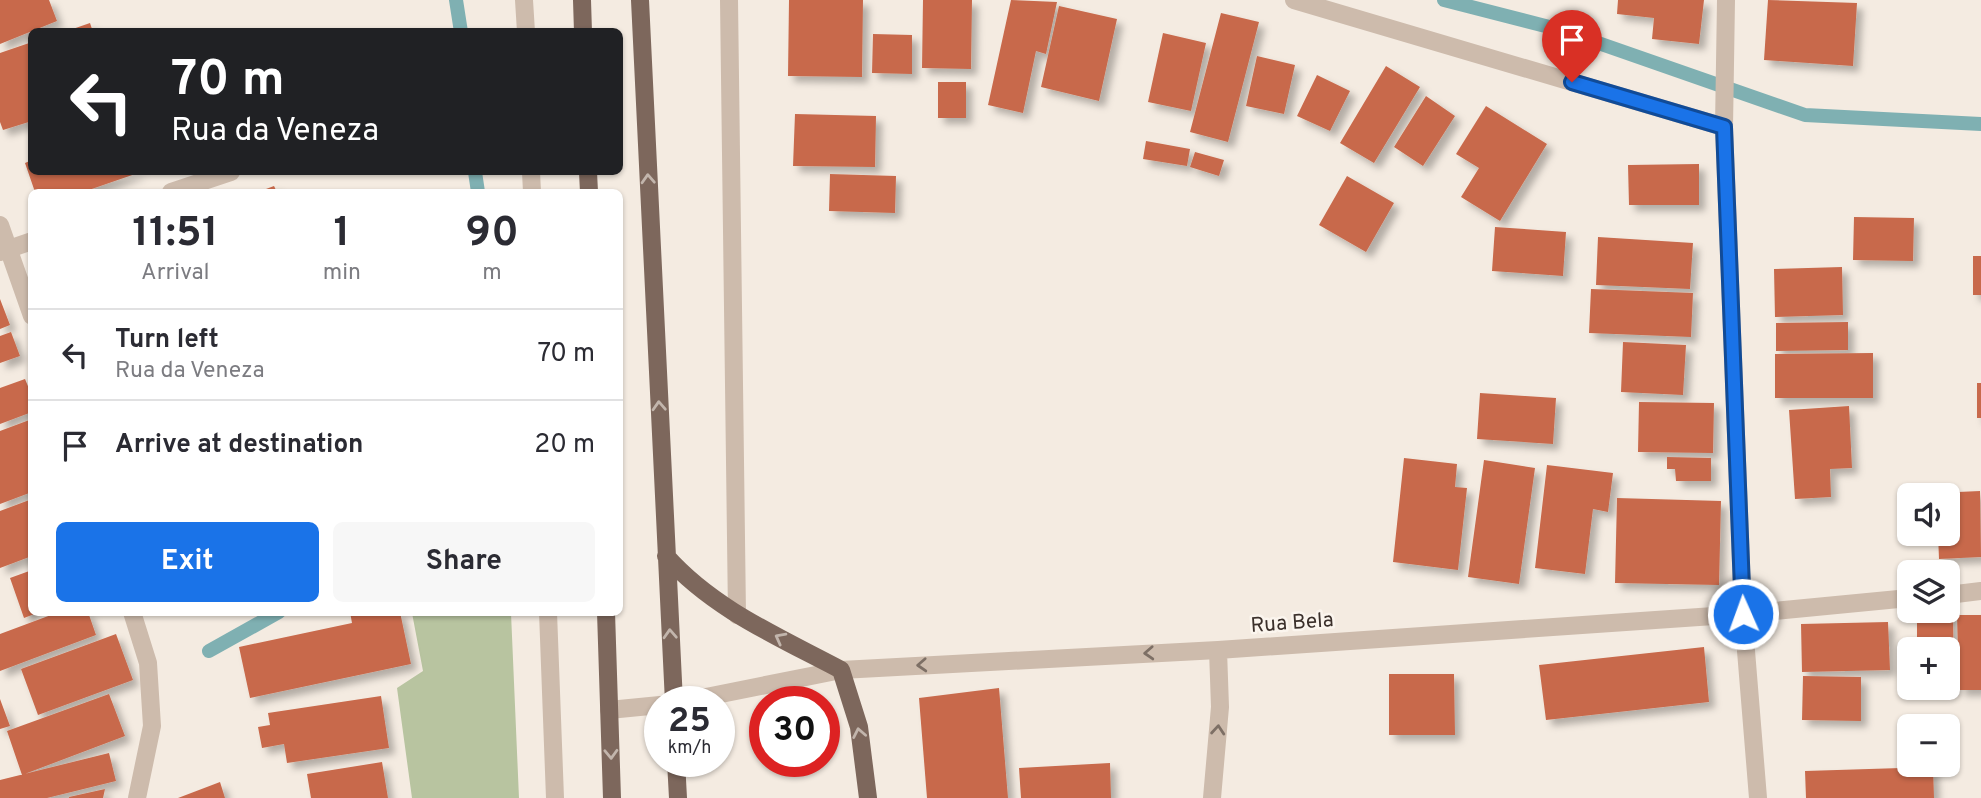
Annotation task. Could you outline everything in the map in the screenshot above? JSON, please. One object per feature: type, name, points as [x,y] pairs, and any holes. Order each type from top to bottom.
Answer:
[{"type":"main road","points":[[582,0],[583,28]]},
{"type":"main road","points":[[640,0],[673,686]]},
{"type":"main road","points":[[666,556],[685,578],[737,615],[841,670],[859,727],[868,798]]},
{"type":"main road","points":[[606,616],[612,798]]},
{"type":"main road","points":[[677,777],[678,798]]},
{"type":"street","points":[[524,0],[526,28]]},
{"type":"street","points":[[729,0],[737,615]]},
{"type":"street","points":[[1294,0],[1724,122]]},
{"type":"street","points":[[1726,0],[1724,122],[1743,614],[1758,798]]},
{"type":"street","points":[[180,189],[222,175]]},
{"type":"street","points":[[0,225],[4,250],[28,307]]},
{"type":"street","points":[[4,250],[28,242]]},
{"type":"street","points":[[1960,594],[1981,591]]},
{"type":"street","name":"Rua Bela","points":[[735,691],[841,670],[1218,650],[1743,614],[1897,599]]},
{"type":"street","points":[[133,616],[148,663],[152,726],[137,798]]},
{"type":"street","points":[[548,616],[555,798]]},
{"type":"street","points":[[1212,798],[1220,708],[1218,650]]},
{"type":"street","points":[[609,710],[644,707]]},
{"type":"green space","points":[[413,616],[511,616],[519,798],[412,798],[397,688],[423,671]]},
{"type":"building","points":[[0,0],[49,0],[57,21],[40,28],[28,28],[28,33],[0,44]]},
{"type":"building","points":[[789,0],[863,0],[862,77],[788,76]]},
{"type":"building","points":[[923,0],[972,0],[971,69],[922,68]]},
{"type":"building","points":[[1011,0],[1057,2],[1046,54],[1036,51],[1023,113],[988,105]]},
{"type":"building","points":[[1618,0],[1704,0],[1699,44],[1652,39],[1654,18],[1617,14]]},
{"type":"building","points":[[1768,0],[1857,3],[1853,66],[1764,60]]},
{"type":"building","points":[[1059,6],[1117,19],[1099,101],[1041,87]]},
{"type":"building","points":[[1221,13],[1259,22],[1228,142],[1190,132]]},
{"type":"building","points":[[90,23],[92,28],[76,28]]},
{"type":"building","points":[[1163,33],[1206,43],[1191,111],[1148,102]]},
{"type":"building","points":[[873,34],[912,35],[912,74],[872,73]]},
{"type":"building","points":[[28,43],[28,122],[3,130],[0,122],[0,53]]},
{"type":"building","points":[[1257,56],[1295,65],[1284,114],[1246,106]]},
{"type":"building","points":[[1386,66],[1420,87],[1374,163],[1340,143]]},
{"type":"building","points":[[1317,75],[1350,91],[1330,131],[1297,116]]},
{"type":"building","points":[[938,82],[966,82],[966,118],[938,118]]},
{"type":"building","points":[[1426,96],[1455,116],[1423,166],[1394,147]]},
{"type":"building","points":[[1486,106],[1547,144],[1500,221],[1461,197],[1479,168],[1456,154]]},
{"type":"building","points":[[795,114],[876,116],[875,167],[793,166]]},
{"type":"building","points":[[1146,141],[1190,149],[1187,166],[1143,159]]},
{"type":"building","points":[[1195,152],[1224,160],[1219,176],[1190,167]]},
{"type":"building","points":[[1699,164],[1699,205],[1629,205],[1628,165]]},
{"type":"building","points":[[830,174],[896,176],[895,213],[829,211]]},
{"type":"building","points":[[29,175],[132,175],[92,189],[34,189]]},
{"type":"building","points":[[1347,176],[1394,203],[1366,252],[1319,225]]},
{"type":"building","points":[[1854,217],[1914,218],[1913,261],[1853,260]]},
{"type":"building","points":[[1495,227],[1566,232],[1563,276],[1492,271]]},
{"type":"building","points":[[1598,237],[1693,243],[1690,289],[1596,285]]},
{"type":"building","points":[[1973,256],[1981,256],[1981,295],[1973,295]]},
{"type":"building","points":[[1842,267],[1843,315],[1775,317],[1774,269]]},
{"type":"building","points":[[1591,289],[1693,293],[1691,337],[1589,333]]},
{"type":"building","points":[[0,299],[10,325],[0,329]]},
{"type":"building","points":[[1848,322],[1848,350],[1776,351],[1776,323]]},
{"type":"building","points":[[11,332],[20,356],[0,363],[0,336]]},
{"type":"building","points":[[1623,342],[1686,345],[1683,395],[1621,392]]},
{"type":"building","points":[[1873,353],[1873,398],[1775,398],[1775,354]]},
{"type":"building","points":[[25,379],[28,386],[28,414],[0,424],[0,388]]},
{"type":"building","points":[[1977,383],[1981,383],[1981,418],[1977,418]]},
{"type":"building","points":[[1480,393],[1556,398],[1553,444],[1477,439]]},
{"type":"building","points":[[1639,402],[1714,403],[1713,453],[1638,452]]},
{"type":"building","points":[[1849,406],[1852,468],[1830,469],[1831,497],[1795,499],[1789,410]]},
{"type":"building","points":[[28,420],[28,494],[0,504],[0,431]]},
{"type":"building","points":[[1667,457],[1711,458],[1711,481],[1676,481],[1675,469],[1667,469]]},
{"type":"building","points":[[1404,458],[1457,464],[1455,487],[1467,488],[1458,570],[1393,562]]},
{"type":"building","points":[[1484,460],[1535,468],[1519,584],[1468,577]]},
{"type":"building","points":[[1547,465],[1613,473],[1608,512],[1593,509],[1585,574],[1535,568]]},
{"type":"building","points":[[1980,491],[1981,557],[1939,559],[1938,546],[1960,546],[1960,492]]},
{"type":"building","points":[[1617,498],[1721,501],[1719,585],[1615,583]]},
{"type":"building","points":[[28,500],[28,558],[0,568],[0,511]]},
{"type":"building","points":[[28,571],[29,616],[24,618],[10,578]]},
{"type":"building","points":[[1960,615],[1981,615],[1981,690],[1960,690],[1960,637],[1958,637]]},
{"type":"building","points":[[48,616],[89,616],[96,635],[0,671],[0,634]]},
{"type":"building","points":[[351,616],[401,616],[411,664],[250,698],[239,647],[352,623]]},
{"type":"building","points":[[1888,622],[1890,670],[1802,672],[1801,624]]},
{"type":"building","points":[[1917,623],[1953,623],[1953,637],[1917,637]]},
{"type":"building","points":[[116,634],[133,680],[38,715],[21,669]]},
{"type":"building","points":[[1704,647],[1709,702],[1546,720],[1539,665]]},
{"type":"building","points":[[1389,674],[1454,674],[1455,735],[1389,735]]},
{"type":"building","points":[[1803,676],[1861,677],[1861,721],[1802,720]]},
{"type":"building","points":[[999,688],[1008,798],[927,798],[919,698]]},
{"type":"building","points":[[109,694],[125,736],[22,775],[7,731]]},
{"type":"building","points":[[381,696],[389,748],[287,763],[284,744],[262,748],[258,727],[270,725],[268,713]]},
{"type":"building","points":[[0,699],[10,726],[0,729]]},
{"type":"building","points":[[109,753],[116,781],[47,798],[0,798],[0,780]]},
{"type":"building","points":[[382,762],[388,798],[311,798],[307,774]]},
{"type":"building","points":[[1110,763],[1111,798],[1021,798],[1019,768]]},
{"type":"building","points":[[1897,768],[1897,777],[1933,777],[1934,798],[1806,798],[1805,771]]},
{"type":"building","points":[[220,782],[225,798],[178,798]]},
{"type":"building","points":[[105,789],[103,798],[69,798],[69,797]]},
{"type":"waterway","points":[[456,0],[460,28]]},
{"type":"waterway","points":[[1444,0],[1561,30],[1805,115],[1981,124]]},
{"type":"waterway","points":[[475,175],[478,189]]},
{"type":"waterway","points":[[209,651],[272,616]]},
{"type":"route","points":[[1572,82],[1724,127],[1743,614]]}]
